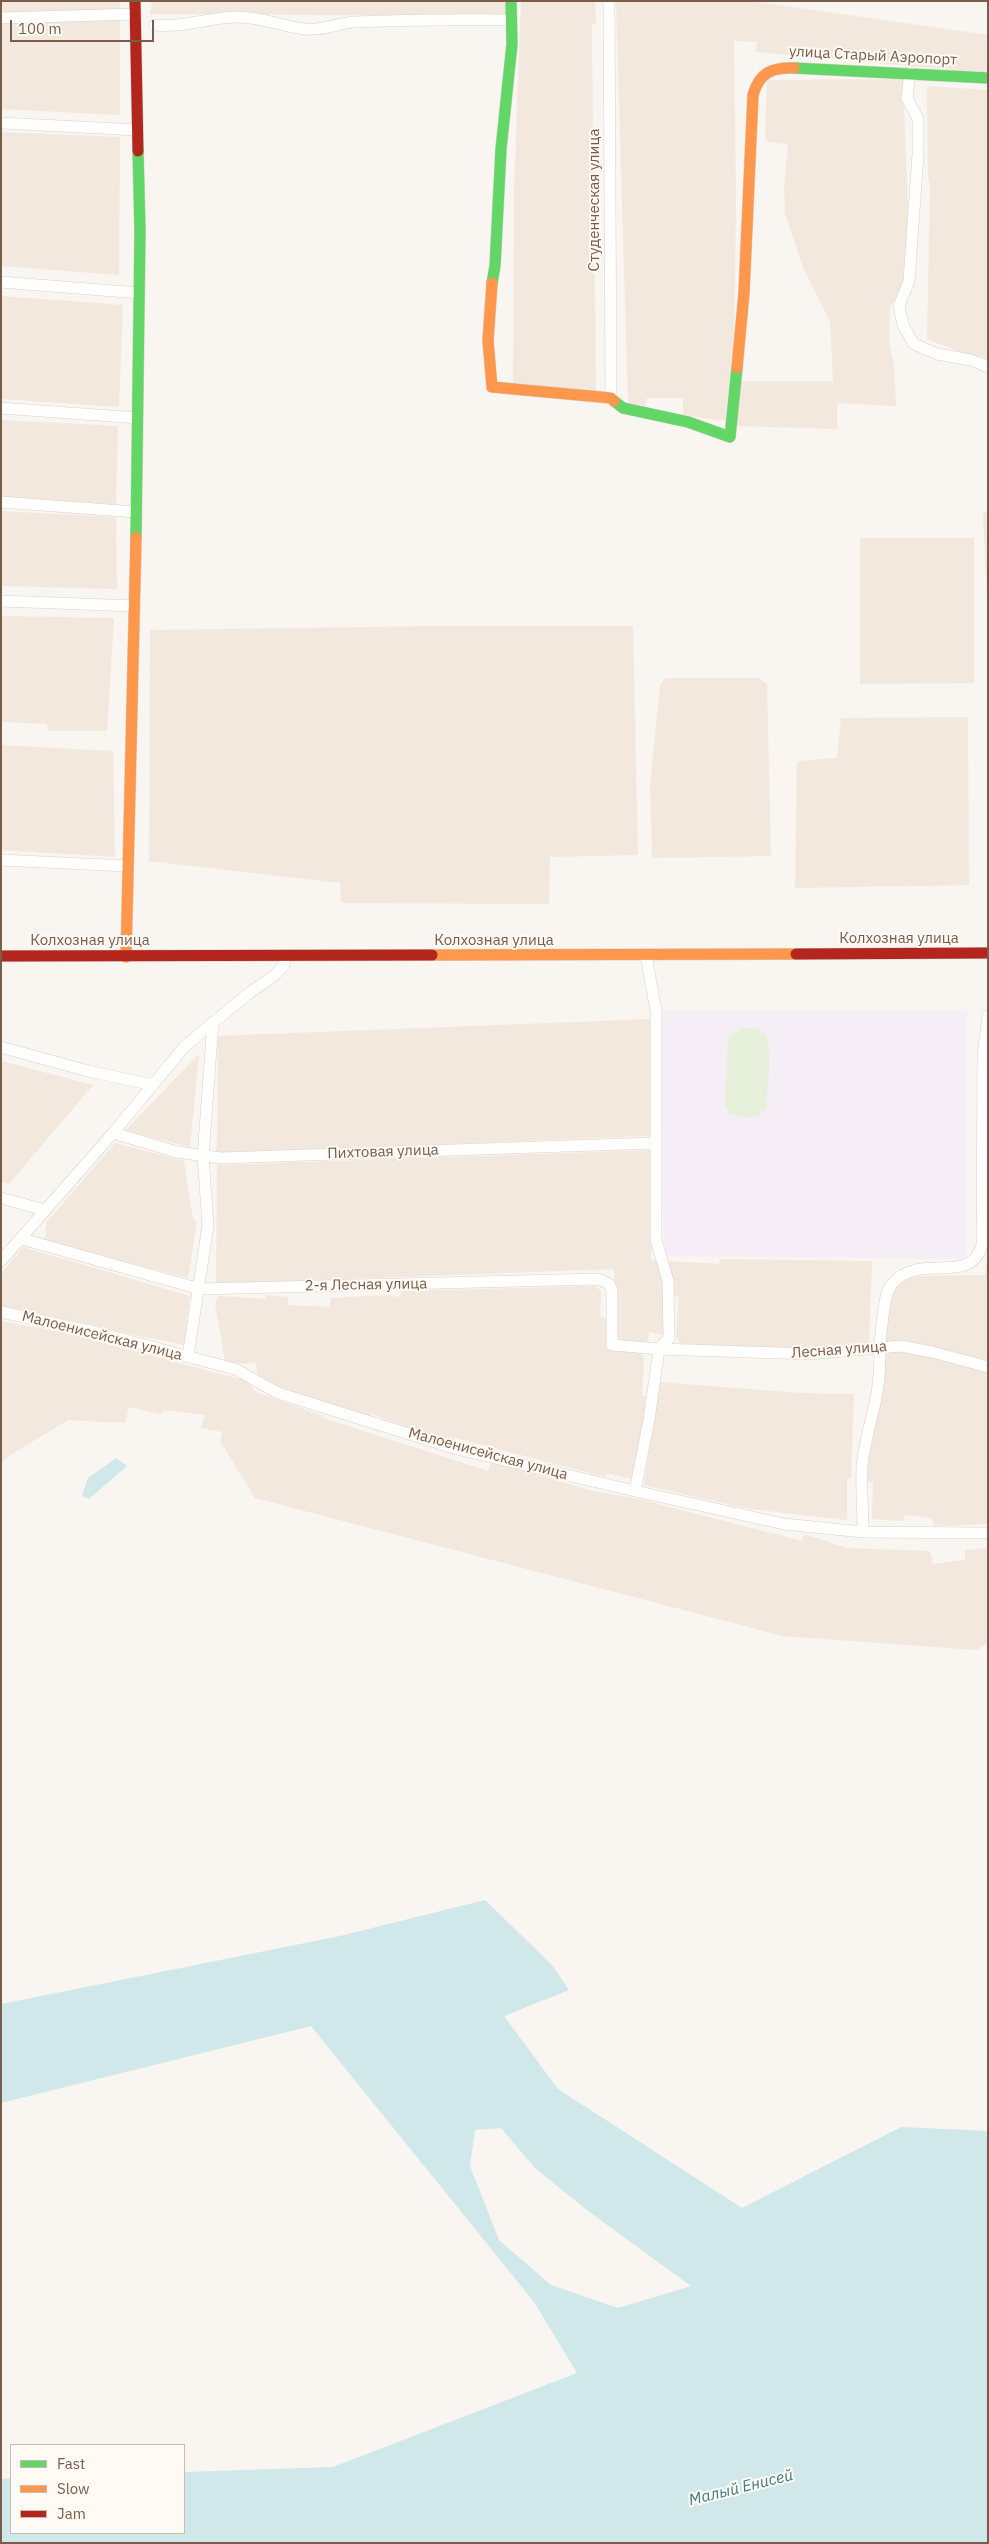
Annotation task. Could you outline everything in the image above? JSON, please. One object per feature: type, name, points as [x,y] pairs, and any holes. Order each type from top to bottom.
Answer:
[{"type":"street","points":[[126,957],[138,418],[139,293],[136,1]]},
{"type":"street","points":[[511,1],[512,44],[501,149],[495,266],[491,282],[486,355],[492,387],[611,398]]},
{"type":"street","name":"Студенческая улица","points":[[610,1],[611,398]]},
{"type":"street","points":[[1,18],[136,14]]},
{"type":"street","points":[[156,25],[174,27],[238,17],[276,21],[306,29],[326,28],[350,22],[411,18],[510,20]]},
{"type":"street","name":"улица Старый Аэропорт","points":[[611,398],[623,408],[688,422],[730,437],[744,293],[753,95],[756,84],[769,69],[780,67],[910,72],[988,78]]},
{"type":"street","points":[[910,72],[907,98],[918,119],[918,154],[908,281],[899,306],[902,325],[914,344],[937,354],[971,360],[988,367]]},
{"type":"street","points":[[1,123],[138,130]]},
{"type":"street","points":[[1,282],[139,293]]},
{"type":"street","points":[[1,408],[138,418]]},
{"type":"street","points":[[1,502],[136,512]]},
{"type":"street","points":[[1,601],[135,606]]},
{"type":"street","points":[[1,860],[128,866]]},
{"type":"street","name":"Колхозная улица","points":[[1,956],[988,953]]},
{"type":"street","points":[[635,1491],[649,1420],[658,1349],[669,1338],[670,1311],[668,1281],[656,1240],[656,1011],[646,955]]},
{"type":"street","points":[[1,1262],[114,1133],[185,1046],[249,993],[274,976],[284,965],[285,956]]},
{"type":"street","points":[[863,1532],[862,1466],[878,1384],[879,1347],[890,1286],[906,1272],[917,1269],[965,1266],[974,1262],[985,1245],[983,1055],[988,1016]]},
{"type":"street","points":[[188,1357],[200,1289],[208,1225],[203,1157],[213,1022]]},
{"type":"street","points":[[1,1047],[88,1071],[153,1086]]},
{"type":"street","name":"Пихтовая улица","points":[[114,1133],[203,1157],[655,1143]]},
{"type":"street","points":[[1,1198],[46,1210]]},
{"type":"street","name":"2-я Лесная улица","points":[[22,1238],[200,1289],[598,1279],[609,1284],[612,1291],[612,1345],[658,1349]]},
{"type":"street","name":"Малоенисейская улица","points":[[1,1312],[103,1334],[235,1369],[278,1393],[458,1449],[635,1491],[784,1524],[863,1532],[988,1533]]},
{"type":"street","name":"Лесная улица","points":[[658,1349],[810,1354],[900,1346],[932,1352],[988,1367]]},
{"type":"shaded area","points":[[1,1],[120,1],[120,115],[1,109]]},
{"type":"shaded area","points":[[152,1],[506,1],[506,16],[150,14]]},
{"type":"shaded area","points":[[521,1],[595,1],[596,23],[592,24],[592,39],[596,392],[513,383],[514,192]]},
{"type":"shaded area","points":[[616,1],[750,1],[988,35],[988,73],[756,52],[757,42],[734,41],[736,199],[734,365],[726,421],[683,415],[683,398],[647,398],[645,406],[628,404]]},
{"type":"shaded area","points":[[903,79],[908,215],[906,279],[890,307],[889,343],[894,365],[896,406],[837,403],[837,429],[735,426],[740,381],[833,381],[830,321],[803,267],[785,214],[784,187],[788,144],[768,142],[765,138],[767,80]]},
{"type":"shaded area","points":[[927,86],[988,90],[988,359],[957,351],[927,339],[930,187],[928,175]]},
{"type":"shaded area","points":[[1,132],[120,137],[119,275],[1,266]]},
{"type":"shaded area","points":[[1,296],[123,305],[119,407],[1,399]]},
{"type":"shaded area","points":[[1,420],[118,426],[116,506],[1,499]]},
{"type":"shaded area","points":[[1,511],[116,517],[117,589],[1,586]]},
{"type":"shaded area","points":[[988,512],[988,623],[983,513]]},
{"type":"shaded area","points":[[860,538],[974,538],[974,683],[860,684]]},
{"type":"shaded area","points":[[1,616],[114,618],[107,731],[48,731],[47,724],[1,722]]},
{"type":"shaded area","points":[[443,626],[633,626],[638,855],[550,857],[549,904],[341,903],[340,883],[149,861],[150,630]]},
{"type":"shaded area","points":[[666,678],[759,678],[767,684],[771,856],[652,858],[650,785],[660,685]]},
{"type":"shaded area","points":[[968,717],[969,885],[795,888],[797,761],[837,758],[841,718]]},
{"type":"shaded area","points":[[1,745],[113,751],[115,857],[1,850]]},
{"type":"shaded area","points":[[661,1011],[967,1011],[966,1259],[666,1256],[663,1230]]},
{"type":"shaded area","points":[[650,1019],[651,1136],[215,1153],[217,1145],[218,1036]]},
{"type":"shaded area","points":[[199,1054],[190,1147],[125,1131]]},
{"type":"shaded area","points":[[1,1061],[93,1085],[9,1184],[1,1182]]},
{"type":"shaded area","points":[[115,1143],[184,1161],[193,1219],[197,1222],[188,1278],[41,1240],[46,1236],[46,1223]]},
{"type":"shaded area","points":[[651,1150],[651,1260],[660,1263],[668,1308],[663,1335],[649,1332],[648,1344],[618,1343],[618,1311],[616,1310],[614,1269],[216,1284],[217,1165]]},
{"type":"shaded area","points":[[23,1247],[190,1296],[184,1345],[1,1307],[1,1274]]},
{"type":"shaded area","points":[[720,1259],[872,1261],[869,1344],[807,1349],[681,1345],[676,1337],[679,1297],[674,1296],[667,1261],[719,1264]]},
{"type":"shaded area","points":[[987,1259],[988,1524],[934,1526],[932,1518],[905,1515],[902,1521],[872,1519],[873,1483],[866,1481],[891,1294],[902,1282],[916,1276],[985,1275]]},
{"type":"shaded area","points":[[595,1286],[601,1291],[600,1317],[609,1319],[607,1348],[639,1350],[644,1358],[642,1395],[646,1397],[638,1458],[631,1479],[607,1473],[605,1477],[456,1438],[453,1445],[372,1414],[370,1418],[257,1379],[256,1362],[244,1364],[225,1361],[215,1304],[219,1296],[265,1299],[266,1295],[288,1297],[288,1305],[329,1307],[331,1298],[387,1295],[400,1297],[400,1291]]},
{"type":"shaded area","points":[[1,1321],[66,1333],[247,1381],[256,1392],[323,1416],[323,1418],[488,1471],[491,1461],[589,1490],[643,1500],[802,1541],[804,1534],[847,1548],[930,1551],[933,1564],[965,1560],[965,1550],[988,1548],[988,1643],[976,1650],[783,1636],[255,1498],[220,1441],[222,1432],[201,1428],[205,1415],[165,1410],[161,1414],[129,1407],[125,1423],[68,1420],[7,1457],[1,1464]]},
{"type":"shaded area","points":[[659,1382],[800,1393],[854,1394],[851,1478],[847,1479],[847,1520],[749,1509],[644,1485]]},
{"type":"green space","points":[[743,1028],[755,1028],[762,1031],[766,1036],[768,1045],[769,1067],[766,1108],[757,1117],[742,1117],[730,1114],[725,1106],[728,1037]]},
{"type":"water","points":[[116,1458],[127,1466],[89,1499],[82,1496],[88,1478]]},
{"type":"water","name":"Малый Енисей","points":[[485,1900],[553,1966],[569,1990],[504,2016],[558,2089],[742,2208],[901,2127],[988,2131],[988,2543],[1,2543],[1,2479],[10,2478],[10,2534],[185,2534],[185,2472],[333,2467],[577,2373],[534,2302],[311,2026],[1,2103],[1,2004],[340,1936]],"holes":[[[501,2128],[535,2168],[588,2211],[691,2286],[618,2308],[551,2285],[499,2240],[470,2166],[475,2130]]]},
{"type":"traffic: fast","points":[[492,283],[495,266],[501,149],[512,44],[511,1]]},
{"type":"traffic: fast","points":[[794,68],[988,78]]},
{"type":"traffic: fast","points":[[136,537],[140,231],[138,151]]},
{"type":"traffic: fast","points":[[614,401],[623,408],[688,422],[730,437],[737,368]]},
{"type":"traffic: slow","points":[[737,368],[744,293],[753,95],[759,81],[768,73],[773,70],[794,68]]},
{"type":"traffic: slow","points":[[492,283],[488,341],[492,387],[611,398],[614,401]]},
{"type":"traffic: slow","points":[[126,957],[136,537]]},
{"type":"traffic: slow","points":[[432,955],[796,954]]},
{"type":"traffic: jam","points":[[135,1],[138,151]]},
{"type":"traffic: jam","points":[[796,954],[988,953]]},
{"type":"traffic: jam","points":[[1,956],[432,955]]}]
